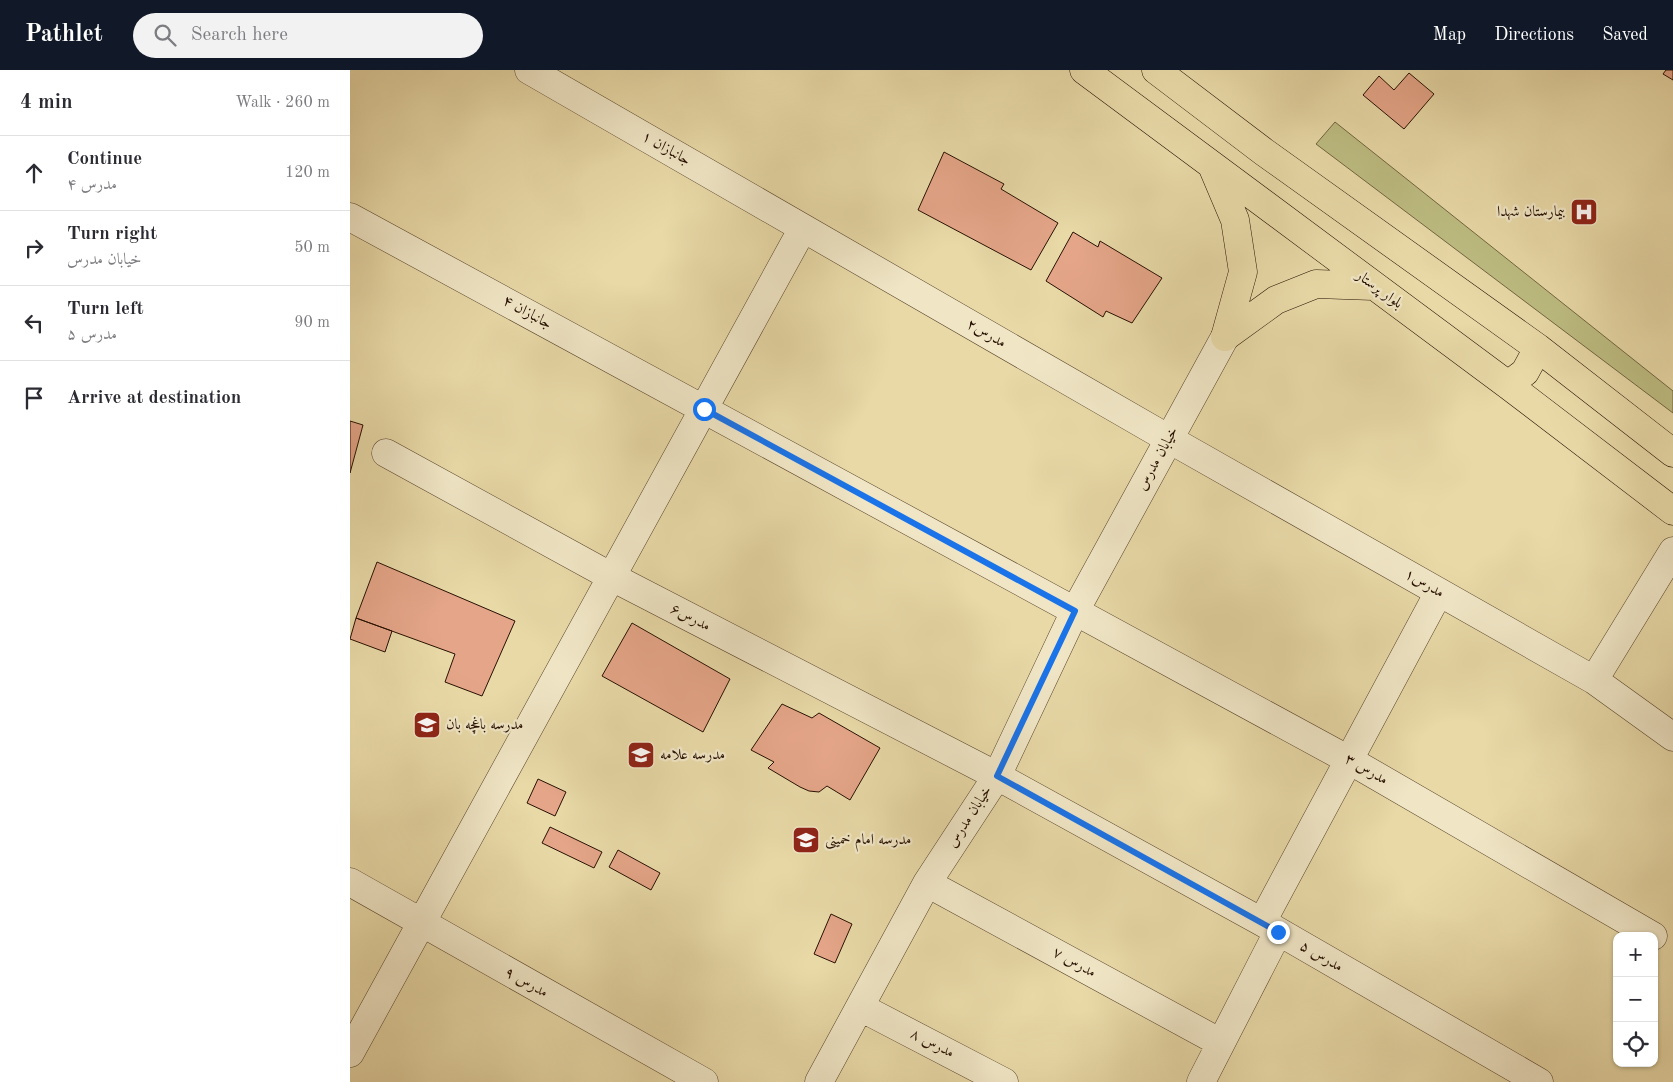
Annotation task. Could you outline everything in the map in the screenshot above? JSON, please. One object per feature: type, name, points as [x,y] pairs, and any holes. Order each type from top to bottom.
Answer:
[{"type":"main road","name":"بلوار پرستار","points":[[1084,70],[1213,168],[1508,385],[1673,511]]},
{"type":"main road","points":[[1156,70],[1264,152],[1538,348],[1673,453]]},
{"type":"main road","points":[[1213,168],[1235,220],[1243,272],[1225,337]]},
{"type":"main road","points":[[1225,337],[1276,300],[1316,284],[1373,286]]},
{"type":"main road","points":[[1508,385],[1525,372],[1538,348]]},
{"type":"street","name":"جانبازان ۱","points":[[529,70],[803,228]]},
{"type":"street","name":"جانبازان ۴","points":[[350,217],[1075,611]]},
{"type":"street","points":[[350,1053],[803,228]]},
{"type":"street","name":"مدرس۲","points":[[803,228],[1169,439]]},
{"type":"street","name":"خیابان مدرس","points":[[819,1082],[927,883],[997,776],[1075,611],[1225,337]]},
{"type":"street","name":"مدرس۱","points":[[1169,439],[1594,680],[1673,737]]},
{"type":"street","name":"مدرس۶","points":[[386,453],[612,578],[997,776]]},
{"type":"street","points":[[1594,680],[1673,551]]},
{"type":"street","points":[[1201,1082],[1221,1043],[1270,927],[1349,760],[1439,592]]},
{"type":"street","name":"مدرس ۳","points":[[1075,611],[1349,760],[1647,932]]},
{"type":"street","name":"مدرس ۵","points":[[997,776],[1270,927],[1539,1082]]},
{"type":"street","name":"مدرس ۹","points":[[350,882],[421,924],[704,1082]]},
{"type":"street","name":"مدرس ۷","points":[[927,883],[1221,1043]]},
{"type":"street","name":"مدرس ۳","points":[[1658,938],[1673,947]]},
{"type":"street","name":"مدرس ۸","points":[[860,1007],[1004,1082]]},
{"type":"green space","points":[[1335,122],[1673,391],[1673,413],[1316,144]]},
{"type":"building","points":[[1666,70],[1673,70],[1673,80],[1663,74]]},
{"type":"building","points":[[1409,73],[1434,94],[1404,129],[1363,95],[1379,76],[1394,90]]},
{"type":"building","points":[[944,152],[1004,184],[1001,189],[1058,223],[1031,270],[918,210]]},
{"type":"building","points":[[1073,232],[1098,247],[1100,241],[1162,278],[1132,323],[1106,311],[1103,317],[1046,281]]},
{"type":"building","points":[[350,421],[363,425],[350,473]]},
{"type":"building","points":[[377,562],[515,621],[482,696],[445,682],[455,654],[356,618]]},
{"type":"building","points":[[356,618],[392,631],[385,652],[350,639]]},
{"type":"building","points":[[632,623],[730,679],[703,732],[602,676]]},
{"type":"building","points":[[782,704],[812,718],[819,713],[880,748],[850,800],[827,786],[819,792],[809,791],[800,787],[768,768],[774,762],[751,750]]},
{"type":"building","points":[[538,779],[566,792],[555,816],[527,803]]},
{"type":"building","points":[[550,827],[602,852],[594,868],[542,843]]},
{"type":"building","points":[[618,850],[660,873],[651,890],[609,867]]},
{"type":"building","points":[[831,914],[852,924],[835,963],[814,954]]},
{"type":"place","name":"بیمارستان شهدا","points":[[1584,212]]},
{"type":"place","name":"مدرسه باغچه بان","points":[[427,725]]},
{"type":"place","name":"مدرسه علامه","points":[[641,755]]},
{"type":"place","name":"مدرسه امام خمینی","points":[[806,840]]},
{"type":"route","points":[[704,409],[1075,611],[997,776],[1278,932]]}]
